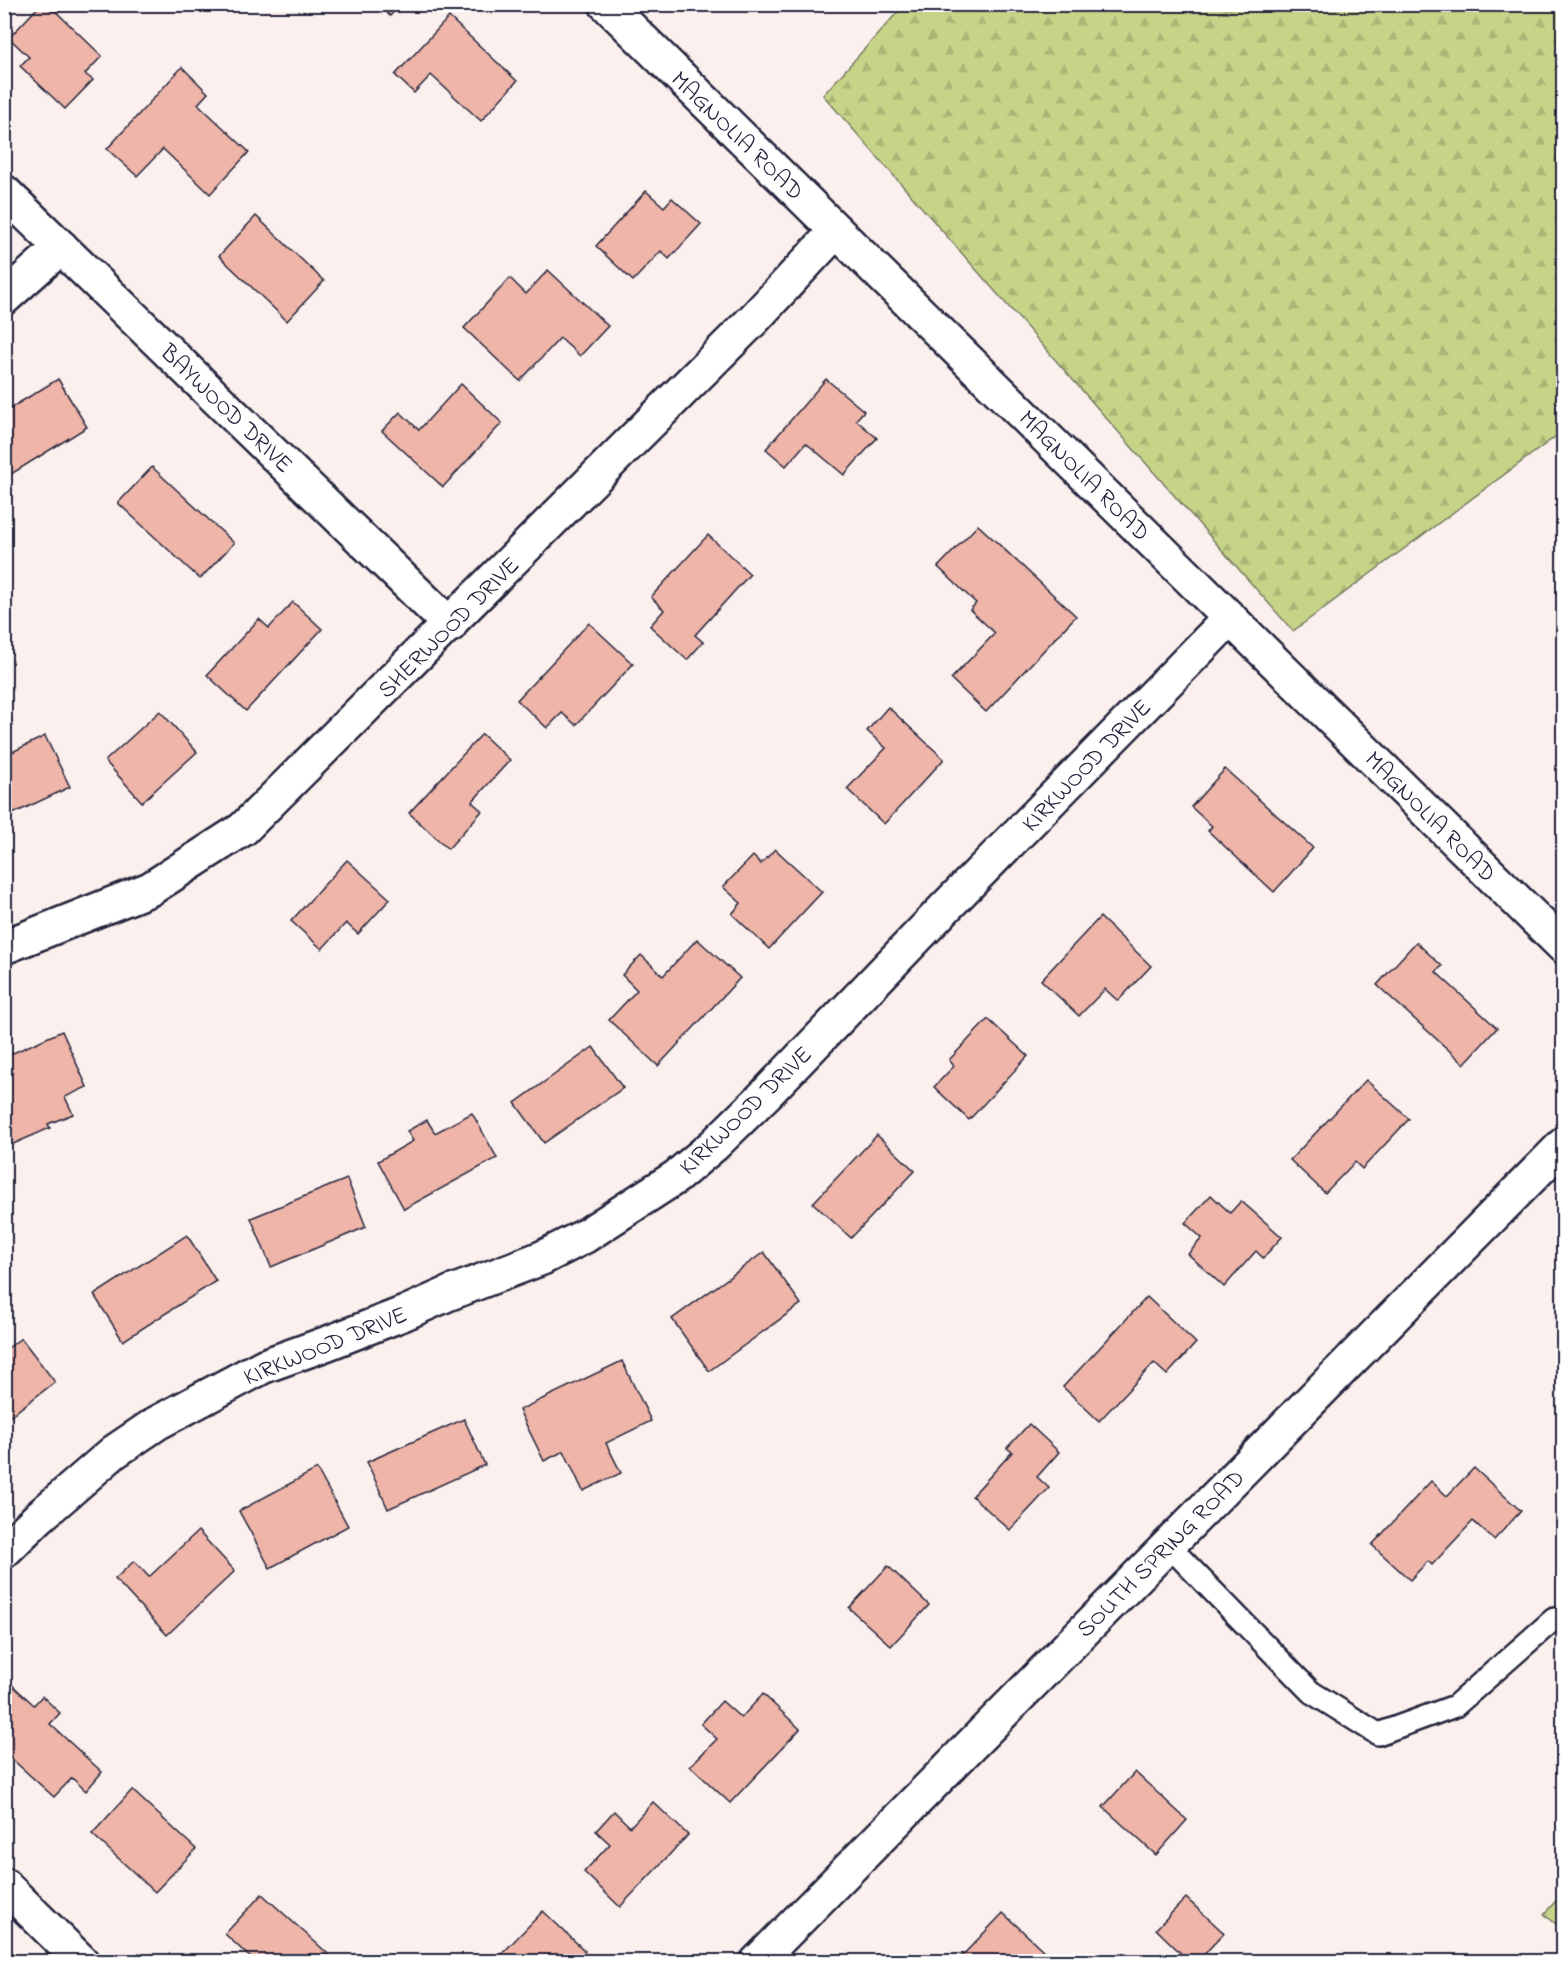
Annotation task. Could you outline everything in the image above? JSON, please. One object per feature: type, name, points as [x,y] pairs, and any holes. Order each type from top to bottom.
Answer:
[{"type":"street","name":"MAGNOLIA ROAD","points":[[606,4],[1563,947]]},
{"type":"street","name":"BAYWOOD DRIVE","points":[[4,192],[450,625]]},
{"type":"street","name":"SHERWOOD DRIVE","points":[[4,947],[150,888],[243,829],[754,320],[836,231]]},
{"type":"street","points":[[4,298],[61,247]]},
{"type":"street","name":"KIRKWOOD DRIVE","points":[[4,1551],[39,1517],[114,1452],[157,1423],[264,1366],[339,1339],[542,1258],[585,1236],[676,1177],[714,1145],[765,1095],[1230,618]]},
{"type":"street","name":"SOUTH SPRING ROAD","points":[[757,1962],[1563,1144]]},
{"type":"street","points":[[4,1885],[82,1962]]},
{"type":"lane","points":[[1168,1545],[1311,1692],[1378,1734],[1455,1706],[1554,1619]]},
{"type":"green space","points":[[904,5],[1563,5],[1563,431],[1293,631],[823,95]]},
{"type":"green space","points":[[1563,1893],[1563,1930],[1544,1914]]},
{"type":"building","points":[[41,4],[48,4],[102,56],[85,74],[93,80],[65,109],[20,66],[29,57],[9,38]]},
{"type":"building","points":[[378,4],[401,4],[390,16]]},
{"type":"building","points":[[449,17],[517,81],[481,121],[431,75],[414,93],[395,75]]},
{"type":"building","points":[[182,67],[208,93],[198,104],[249,152],[210,194],[163,149],[137,176],[107,149]]},
{"type":"building","points":[[646,191],[664,207],[672,198],[701,224],[669,259],[661,251],[633,281],[596,246]]},
{"type":"building","points":[[256,216],[324,281],[287,321],[219,256]]},
{"type":"building","points":[[548,270],[608,326],[580,356],[560,338],[520,381],[464,328],[510,278],[526,294]]},
{"type":"building","points":[[58,379],[87,427],[8,476],[4,470],[4,412]]},
{"type":"building","points":[[826,379],[864,411],[856,420],[877,438],[844,475],[806,443],[786,466],[766,449]]},
{"type":"building","points":[[461,384],[502,423],[443,487],[382,431],[400,412],[419,430]]},
{"type":"building","points":[[152,467],[234,543],[200,579],[118,503]]},
{"type":"building","points":[[978,525],[1076,616],[986,712],[951,679],[995,633],[970,610],[976,603],[938,567]]},
{"type":"building","points":[[708,535],[750,574],[695,635],[703,642],[687,660],[650,626],[664,610],[651,597]]},
{"type":"building","points":[[293,602],[322,629],[246,711],[207,675],[259,619],[269,628]]},
{"type":"building","points":[[589,623],[633,664],[576,725],[562,713],[547,728],[517,700]]},
{"type":"building","points":[[888,707],[944,759],[884,824],[847,789],[886,748],[867,731]]},
{"type":"building","points":[[160,711],[197,752],[142,802],[105,761]]},
{"type":"building","points":[[482,734],[510,760],[472,802],[482,811],[448,849],[409,813]]},
{"type":"building","points":[[45,736],[70,787],[4,818],[4,756]]},
{"type":"building","points":[[1225,769],[1313,848],[1274,892],[1208,831],[1212,826],[1191,807]]},
{"type":"building","points":[[775,849],[822,892],[769,949],[732,914],[741,903],[723,887],[753,856],[761,864]]},
{"type":"building","points":[[347,860],[390,899],[358,934],[346,923],[322,949],[291,921]]},
{"type":"building","points":[[1100,917],[1151,966],[1118,1001],[1105,989],[1079,1016],[1041,980]]},
{"type":"building","points":[[697,939],[740,978],[658,1066],[609,1020],[637,990],[622,975],[641,955],[663,976]]},
{"type":"building","points":[[1416,942],[1442,966],[1436,972],[1497,1028],[1464,1064],[1377,985]]},
{"type":"building","points":[[988,1019],[1028,1056],[969,1120],[934,1087],[954,1066],[949,1060]]},
{"type":"building","points":[[62,1031],[87,1087],[65,1097],[73,1114],[48,1124],[50,1128],[4,1148],[4,1057]]},
{"type":"building","points":[[593,1047],[623,1088],[544,1143],[515,1103]]},
{"type":"building","points":[[1366,1080],[1409,1119],[1362,1169],[1355,1162],[1325,1193],[1290,1160]]},
{"type":"building","points":[[472,1113],[497,1158],[404,1209],[378,1161],[413,1141],[407,1131],[427,1120],[435,1133]]},
{"type":"building","points":[[877,1135],[915,1171],[851,1238],[813,1203]]},
{"type":"building","points":[[347,1179],[366,1227],[271,1267],[251,1218]]},
{"type":"building","points":[[1211,1195],[1230,1213],[1241,1201],[1282,1237],[1263,1258],[1256,1251],[1224,1287],[1188,1254],[1202,1238],[1185,1223]]},
{"type":"building","points":[[187,1235],[216,1281],[123,1341],[94,1295]]},
{"type":"building","points":[[764,1252],[801,1304],[709,1371],[672,1319]]},
{"type":"building","points":[[1147,1297],[1196,1343],[1167,1375],[1154,1363],[1099,1421],[1063,1387]]},
{"type":"building","points":[[21,1338],[55,1382],[4,1421],[4,1351]]},
{"type":"building","points":[[622,1361],[651,1421],[606,1443],[621,1473],[583,1491],[564,1451],[544,1461],[519,1410]]},
{"type":"building","points":[[464,1419],[485,1465],[388,1509],[367,1462]]},
{"type":"building","points":[[1029,1424],[1059,1452],[1037,1477],[1049,1488],[1010,1530],[972,1496],[1012,1452],[1007,1448]]},
{"type":"building","points":[[1474,1468],[1521,1511],[1494,1540],[1473,1521],[1432,1565],[1428,1561],[1410,1580],[1372,1545],[1431,1481],[1447,1496]]},
{"type":"building","points":[[317,1469],[348,1526],[270,1568],[239,1511]]},
{"type":"building","points":[[198,1531],[235,1571],[167,1635],[115,1579],[134,1561],[149,1577]]},
{"type":"building","points":[[888,1566],[929,1605],[891,1646],[849,1608]]},
{"type":"building","points":[[10,1683],[34,1705],[42,1696],[60,1713],[50,1724],[102,1772],[86,1791],[72,1778],[54,1797],[4,1752],[4,1689]]},
{"type":"building","points":[[763,1694],[800,1729],[730,1803],[690,1766],[717,1739],[701,1724],[722,1701],[741,1718]]},
{"type":"building","points":[[1135,1772],[1187,1820],[1156,1855],[1103,1807]]},
{"type":"building","points":[[132,1790],[196,1849],[155,1892],[92,1834]]},
{"type":"building","points":[[653,1802],[688,1835],[620,1907],[584,1872],[610,1844],[596,1831],[614,1811],[630,1827]]},
{"type":"building","points":[[262,1894],[336,1962],[255,1962],[225,1934]]},
{"type":"building","points":[[1186,1898],[1224,1933],[1197,1962],[1190,1962],[1156,1929]]},
{"type":"building","points":[[543,1911],[585,1951],[575,1962],[498,1962],[496,1960]]},
{"type":"building","points":[[1003,1913],[1044,1951],[1034,1962],[966,1962],[961,1957]]}]
